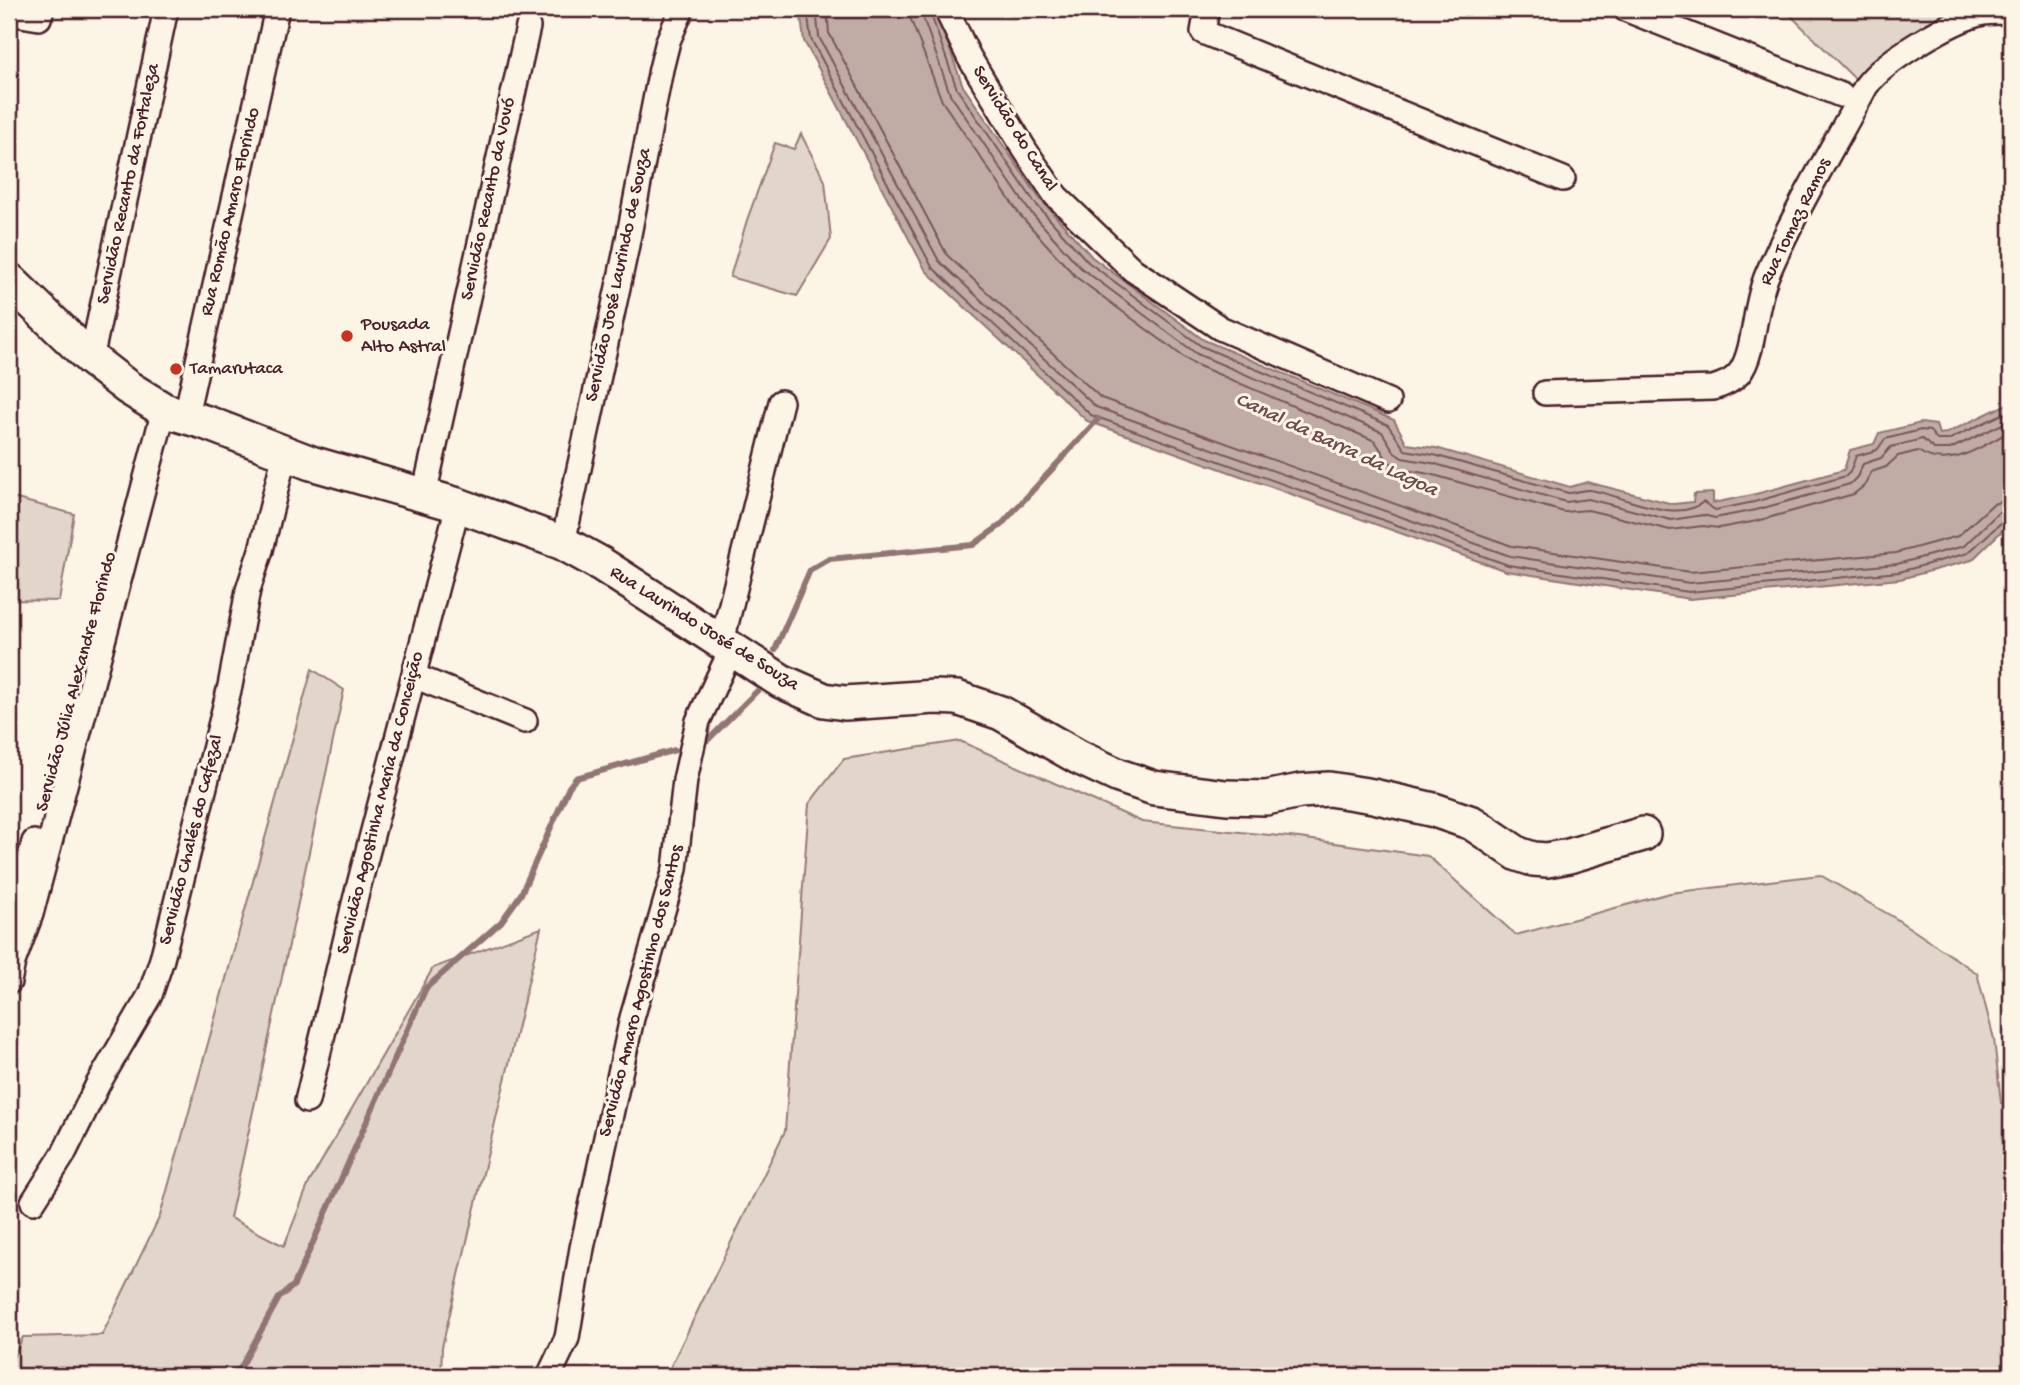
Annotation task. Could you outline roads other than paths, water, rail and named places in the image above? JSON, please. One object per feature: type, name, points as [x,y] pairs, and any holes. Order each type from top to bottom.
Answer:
[{"type":"street","points":[[9,13],[39,18],[42,9]]},
{"type":"street","name":"Servidão Recanto da Fortaleza","points":[[91,359],[166,9]]},
{"type":"street","name":"Rua Romão Amaro Florindo","points":[[167,409],[277,9]]},
{"type":"street","name":"Servidão José Laurindo de Souza","points":[[563,543],[626,250],[661,69],[668,41],[682,9]]},
{"type":"street","name":"Servidão do Canal","points":[[946,9],[968,58],[1056,196],[1133,270],[1220,328],[1388,401]]},
{"type":"street","points":[[1207,9],[1203,32],[1563,179]]},
{"type":"street","points":[[1625,9],[1840,95]]},
{"type":"street","name":"Rua Tomaz Ramos","points":[[1545,393],[1713,387],[1728,384],[1738,376],[1750,348],[1767,276],[1873,76],[1891,62],[1955,24],[1983,13],[2011,12]]},
{"type":"street","name":"Servidão Recanto da Vovó","points":[[424,495],[528,27]]},
{"type":"street","name":"Rua Laurindo José de Souza","points":[[9,280],[91,359],[167,409],[338,472],[458,505],[563,543],[601,564],[781,681],[824,699],[845,704],[935,697],[957,698],[1002,713],[1078,757],[1119,776],[1154,788],[1226,797],[1266,798],[1300,791],[1329,789],[1373,796],[1434,810],[1472,823],[1518,854],[1548,860],[1643,834]]},
{"type":"street","name":"Servidão Amaro Agostinho dos Santos","points":[[549,1376],[570,1327],[582,1248],[632,1018],[676,869],[685,780],[698,721],[727,645],[781,402]]},
{"type":"street","name":"Servidão Júlia Alexandre Florindo","points":[[11,972],[31,914],[167,409]]},
{"type":"street","name":"Servidão Chalés do Cafezal","points":[[33,1202],[63,1155],[98,1084],[150,995],[191,850],[230,686],[248,590],[261,550],[285,453]]},
{"type":"street","name":"Servidão Agostinha Maria da Conceição","points":[[307,1101],[354,904],[458,505]]},
{"type":"street","points":[[414,676],[525,721]]},
{"type":"water","name":"Canal da Barra da Lagoa","points":[[800,9],[935,9],[963,86],[1040,199],[1092,257],[1204,340],[1394,420],[1407,444],[1436,448],[1570,487],[1587,482],[1673,504],[1693,502],[1694,494],[1713,493],[1713,503],[1844,470],[1850,450],[1874,444],[1879,433],[1921,423],[1936,425],[1939,434],[1947,433],[2011,402],[2011,522],[1972,560],[1900,579],[1690,599],[1506,571],[1087,421],[926,271],[804,41]]},
{"type":"waterway","points":[[775,650],[810,570],[829,559],[973,545],[1001,525],[1098,419]]},
{"type":"waterway","points":[[708,740],[761,687]]},
{"type":"waterway","points":[[236,1376],[279,1298],[294,1285],[426,988],[501,922],[521,894],[569,787],[576,778],[675,750]]},
{"type":"place","name":"Pousada Alto Astral","points":[[347,336]]},
{"type":"place","name":"Tamarutaca","points":[[176,369]]}]
